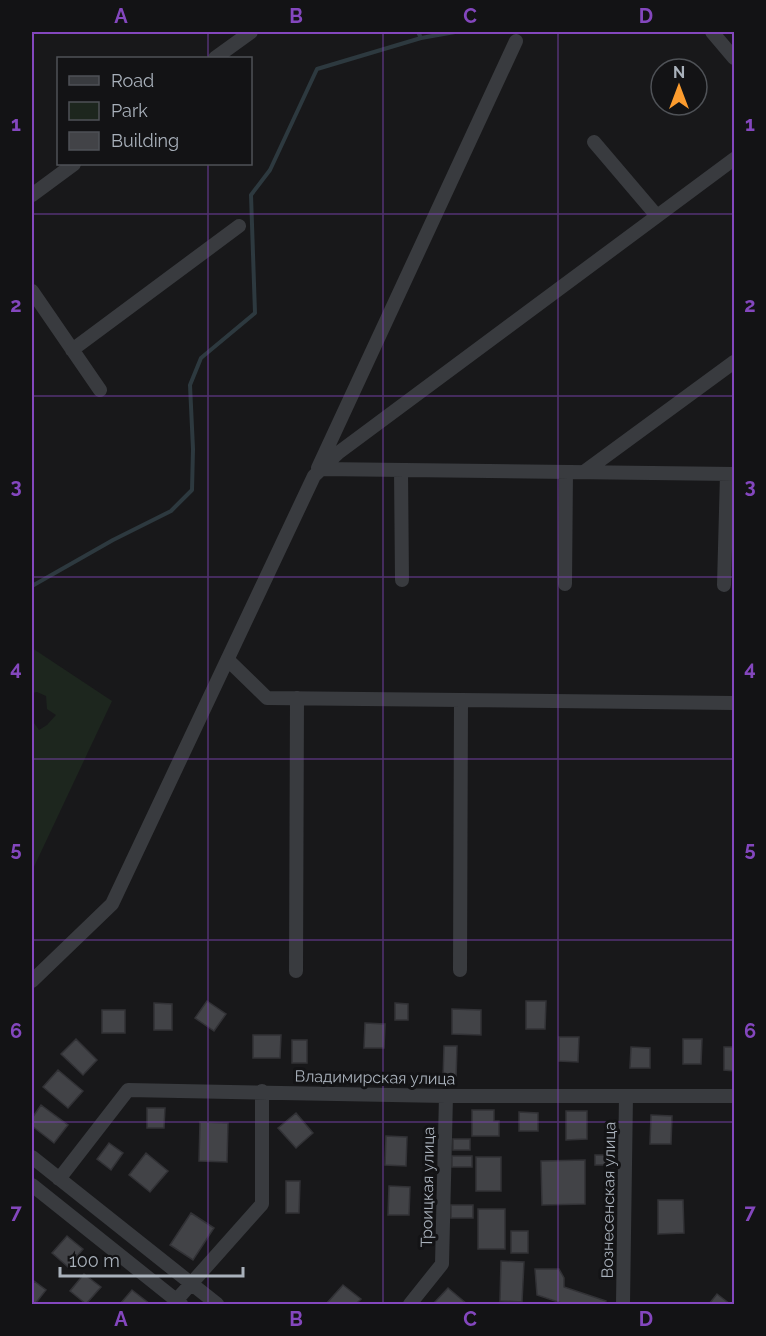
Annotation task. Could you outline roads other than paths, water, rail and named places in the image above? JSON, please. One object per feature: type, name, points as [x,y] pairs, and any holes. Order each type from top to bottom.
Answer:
[{"type":"street","points":[[216,57],[251,32]]},
{"type":"street","points":[[712,32],[735,58]]},
{"type":"street","points":[[32,981],[112,904],[318,472],[516,40]]},
{"type":"street","points":[[594,142],[657,216]]},
{"type":"street","points":[[318,472],[347,446],[735,159]]},
{"type":"street","points":[[32,195],[73,165]]},
{"type":"street","points":[[72,350],[239,226]]},
{"type":"street","points":[[32,291],[100,390]]},
{"type":"street","points":[[584,472],[735,362]]},
{"type":"street","points":[[318,472],[401,470],[731,474],[724,585]]},
{"type":"street","points":[[401,470],[402,580]]},
{"type":"street","points":[[565,584],[566,472]]},
{"type":"street","points":[[228,660],[267,698],[735,703]]},
{"type":"street","points":[[296,971],[297,698]]},
{"type":"street","points":[[460,970],[461,700]]},
{"type":"street","name":"Владимирская улица","points":[[59,1179],[128,1090],[446,1096],[735,1096]]},
{"type":"street","points":[[32,1185],[177,1303],[262,1204],[262,1091]]},
{"type":"street","name":"Троицкая улица","points":[[410,1305],[442,1264],[446,1096]]},
{"type":"street","name":"Вознесенская улица","points":[[623,1305],[626,1096]]},
{"type":"street","points":[[32,1157],[217,1305]]},
{"type":"waterway","points":[[32,586],[113,540],[171,511],[192,490],[190,385],[201,358],[255,313],[251,195],[270,170],[317,69],[421,38],[418,32]]},
{"type":"waterway","points":[[421,38],[455,32]]}]
